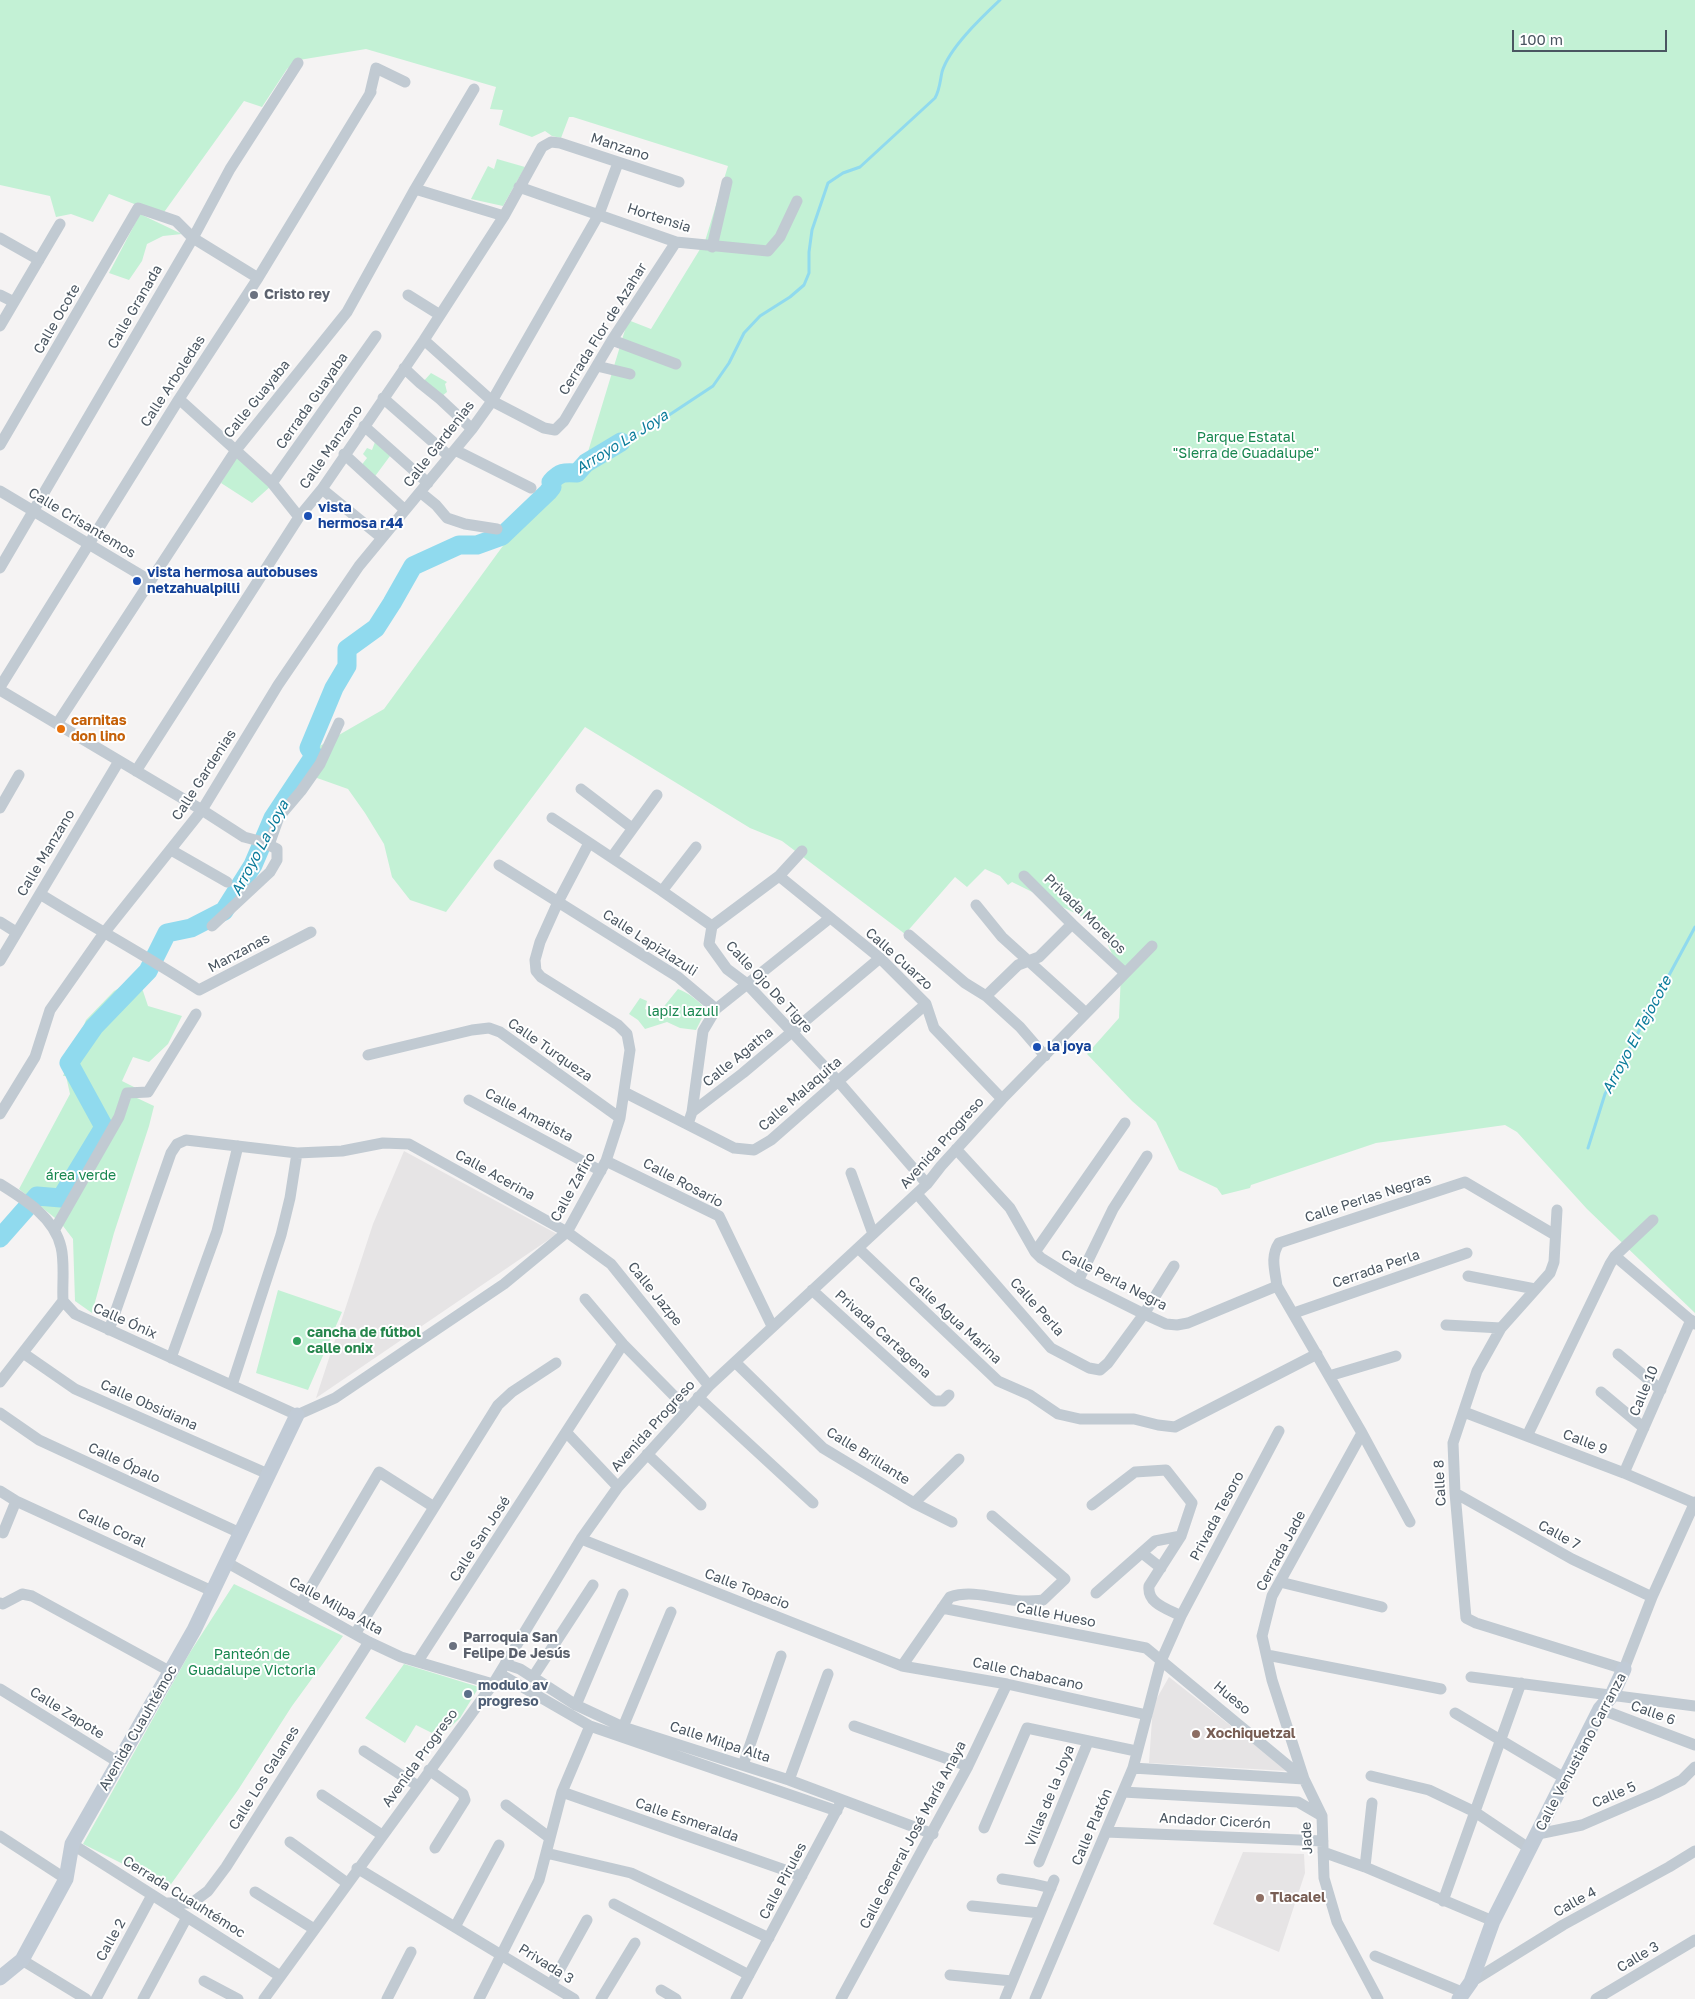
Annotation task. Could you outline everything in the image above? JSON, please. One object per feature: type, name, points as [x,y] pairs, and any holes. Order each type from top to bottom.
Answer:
[{"type":"main road","name":"Avenida Cuauhtémoc","points":[[0,1978],[22,1960],[66,1879],[72,1844],[171,1672],[297,1416]]},
{"type":"main road","name":"Calle Venustiano Carranza","points":[[1464,1991],[1493,1921],[1600,1709],[1612,1695],[1624,1669]]},
{"type":"street","name":"Calle Granada","points":[[0,568],[193,238],[230,168],[298,63]]},
{"type":"street","name":"Calle Arboledas","points":[[0,688],[179,399],[258,278],[371,93],[376,68],[405,82]]},
{"type":"street","name":"Calle Guayaba","points":[[57,724],[236,450],[347,312],[414,188],[474,89]]},
{"type":"street","name":"Manzano","points":[[551,142],[560,143],[679,182]]},
{"type":"street","name":"Calle Manzano","points":[[136,771],[299,517],[322,489],[344,454],[424,340],[504,216],[542,147],[551,142]]},
{"type":"street","name":"Calle Gardenias","points":[[0,1114],[34,1057],[50,1010],[104,934],[202,810],[278,686],[359,566],[472,429],[492,401],[600,214],[618,163]]},
{"type":"street","points":[[712,247],[726,182]]},
{"type":"street","name":"Hortensia","points":[[519,186],[676,242],[768,251],[780,237],[797,201]]},
{"type":"street","points":[[414,188],[504,216]]},
{"type":"street","name":"Calle Ocote","points":[[0,445],[138,208],[176,221],[193,238]]},
{"type":"street","points":[[0,326],[60,224]]},
{"type":"street","points":[[0,238],[39,260]]},
{"type":"street","points":[[193,238],[258,278]]},
{"type":"street","name":"Cerrada Flor de Azahar","points":[[492,401],[544,428],[554,430],[564,421],[612,340],[676,242]]},
{"type":"street","points":[[0,295],[14,302]]},
{"type":"street","points":[[408,295],[440,315]]},
{"type":"street","name":"Cerrada Guayaba","points":[[272,483],[376,336]]},
{"type":"street","points":[[424,340],[492,401]]},
{"type":"street","points":[[612,340],[676,364]]},
{"type":"street","points":[[597,366],[630,374]]},
{"type":"street","points":[[404,368],[440,398],[472,429]]},
{"type":"street","points":[[383,398],[452,453],[530,488]]},
{"type":"street","points":[[179,399],[272,483],[299,517]]},
{"type":"street","points":[[364,426],[424,487],[447,518],[465,524],[497,529]]},
{"type":"street","points":[[344,454],[406,510]]},
{"type":"street","points":[[322,489],[382,538]]},
{"type":"street","name":"Calle Crisantemos","points":[[0,491],[150,580]]},
{"type":"street","points":[[0,688],[244,837],[277,849],[277,860],[270,872],[212,926]]},
{"type":"street","points":[[266,844],[278,817],[301,791],[320,764],[339,723]]},
{"type":"street","name":"Calle Manzano","points":[[0,962],[16,932],[119,761]]},
{"type":"street","points":[[0,808],[19,776]]},
{"type":"street","points":[[581,790],[632,828]]},
{"type":"street","points":[[612,857],[657,795]]},
{"type":"street","points":[[552,818],[712,926],[779,876],[802,851]]},
{"type":"street","points":[[558,902],[589,843]]},
{"type":"street","points":[[662,891],[696,846]]},
{"type":"street","points":[[171,850],[227,882]]},
{"type":"street","name":"Calle Lapizlazuli","points":[[499,864],[678,977],[716,1009]]},
{"type":"street","name":"Calle Cuarzo","points":[[779,876],[880,958],[926,1004],[934,1028],[1002,1099]]},
{"type":"street","name":"Privada Morelos","points":[[1024,876],[1125,973]]},
{"type":"street","points":[[40,894],[104,934]]},
{"type":"street","name":"Calle Zafiro","points":[[297,1416],[335,1398],[504,1284],[567,1232],[604,1166],[620,1118],[630,1050],[627,1034],[618,1025],[541,977],[536,971],[534,960],[558,902]]},
{"type":"street","points":[[976,905],[1002,937],[1086,1013]]},
{"type":"street","points":[[688,1124],[692,1112],[703,1031],[716,1009],[830,918]]},
{"type":"street","points":[[0,922],[16,932]]},
{"type":"street","points":[[986,996],[1018,965],[1038,957],[1072,924]]},
{"type":"street","name":"Calle Ojo De Tigre","points":[[712,926],[709,944],[727,969],[746,984],[838,1081],[927,1184]]},
{"type":"street","name":"Manzanas","points":[[104,934],[153,960],[200,990],[311,932]]},
{"type":"street","points":[[910,935],[965,983],[986,996],[1020,1027],[1045,1056]]},
{"type":"street","name":"Avenida Progreso","points":[[264,1999],[499,1674],[580,1539],[618,1487],[709,1386],[927,1184],[1002,1099],[1152,946]]},
{"type":"street","name":"Calle Agatha","points":[[692,1112],[792,1033],[880,958]]},
{"type":"street","name":"Calle Malaquita","points":[[624,1092],[734,1148],[754,1150],[771,1140],[926,1004]]},
{"type":"street","points":[[55,1229],[119,1117],[127,1093],[148,1092],[196,1014]]},
{"type":"street","name":"Calle Turqueza","points":[[368,1055],[488,1028],[500,1032],[620,1118]]},
{"type":"street","name":"Calle Amatista","points":[[469,1100],[604,1166]]},
{"type":"street","points":[[1035,1252],[1125,1123]]},
{"type":"street","points":[[109,1330],[172,1153],[178,1144],[186,1140],[297,1153],[290,1198],[281,1236],[232,1385]]},
{"type":"street","name":"Calle Acerina","points":[[297,1153],[342,1151],[382,1143],[409,1144],[567,1232]]},
{"type":"street","points":[[171,1358],[217,1231],[238,1146]]},
{"type":"street","name":"Calle Perla Negra","points":[[956,1149],[1010,1208],[1035,1252],[1041,1258],[1078,1281],[1166,1324],[1188,1323],[1277,1286]]},
{"type":"street","points":[[1078,1281],[1112,1209],[1147,1156]]},
{"type":"street","name":"Calle Rosario","points":[[604,1166],[719,1216],[772,1326]]},
{"type":"street","points":[[851,1173],[873,1234]]},
{"type":"street","name":"Calle Perlas Negras","points":[[1277,1286],[1272,1259],[1279,1243],[1465,1182],[1555,1235]]},
{"type":"street","points":[[0,1184],[39,1212],[55,1229],[62,1248],[63,1301],[0,1382]]},
{"type":"street","name":"Calle Perla","points":[[917,1194],[1051,1348],[1089,1368],[1100,1370],[1108,1363],[1144,1314]]},
{"type":"street","name":"Calle 8","points":[[1557,1210],[1554,1262],[1550,1273],[1501,1328],[1476,1371],[1453,1443],[1455,1493],[1466,1618],[1476,1623],[1624,1669]]},
{"type":"street","points":[[1527,1436],[1616,1256],[1653,1220]]},
{"type":"street","name":"Calle Jazpe","points":[[567,1232],[612,1264],[709,1386]]},
{"type":"street","name":"Calle Agua Marina","points":[[858,1248],[998,1380],[1030,1394],[1058,1414],[1065,1416],[1088,1419],[1134,1419],[1175,1427],[1317,1354]]},
{"type":"street","name":"Cerrada Perla","points":[[1294,1313],[1467,1253]]},
{"type":"street","points":[[1616,1256],[1693,1322]]},
{"type":"street","points":[[1144,1314],[1174,1266]]},
{"type":"street","points":[[1468,1276],[1535,1289]]},
{"type":"street","points":[[1277,1286],[1330,1376],[1410,1522]]},
{"type":"street","name":"Privada Cartagena","points":[[812,1290],[934,1401],[944,1401],[949,1395]]},
{"type":"street","points":[[585,1299],[623,1344],[687,1409]]},
{"type":"street","name":"Calle Ónix","points":[[63,1301],[75,1314],[297,1416]]},
{"type":"street","name":"Calle 10","points":[[1624,1474],[1693,1322]]},
{"type":"street","points":[[1446,1325],[1501,1328]]},
{"type":"street","name":"Calle San José","points":[[418,1661],[623,1344]]},
{"type":"street","name":"Calle Obsidiana","points":[[23,1353],[75,1389],[268,1474]]},
{"type":"street","points":[[1618,1354],[1661,1390]]},
{"type":"street","points":[[1330,1376],[1396,1356]]},
{"type":"street","name":"Calle Brillante","points":[[735,1362],[823,1448],[914,1503],[952,1522]]},
{"type":"street","points":[[355,1634],[498,1405],[512,1392],[556,1363]]},
{"type":"street","points":[[1601,1392],[1644,1428]]},
{"type":"street","points":[[698,1397],[813,1503]]},
{"type":"street","name":"Calle 9","points":[[1464,1412],[1695,1502]]},
{"type":"street","name":"Calle Ópalo","points":[[0,1413],[39,1440],[240,1533]]},
{"type":"street","name":"Privada Tesoro","points":[[1160,1661],[1181,1616],[1279,1431]]},
{"type":"street","points":[[566,1432],[618,1487]]},
{"type":"street","name":"Cerrada Jade","points":[[1304,1779],[1272,1680],[1262,1636],[1272,1596],[1362,1433]]},
{"type":"street","points":[[647,1454],[701,1505]]},
{"type":"street","points":[[914,1503],[959,1459]]},
{"type":"street","name":"Privada Tesoro","points":[[1092,1505],[1135,1472],[1166,1470],[1192,1502],[1180,1536],[1150,1586],[1148,1594],[1152,1600],[1181,1616]]},
{"type":"street","points":[[301,1604],[378,1472],[434,1507]]},
{"type":"street","name":"Calle Coral","points":[[0,1491],[16,1501],[212,1591]]},
{"type":"street","name":"Calle 7","points":[[1455,1493],[1572,1559],[1652,1597]]},
{"type":"street","points":[[3,1533],[16,1501]]},
{"type":"street","name":"Calle Venustiano Carranza","points":[[1624,1669],[1652,1597],[1695,1502]]},
{"type":"street","points":[[902,1666],[950,1597],[958,1594],[1022,1601],[1043,1600],[1065,1579],[992,1516]]},
{"type":"street","points":[[1096,1593],[1156,1541],[1180,1536]]},
{"type":"street","name":"Calle Topacio","points":[[580,1539],[902,1666]]},
{"type":"street","points":[[1142,1553],[1161,1568]]},
{"type":"street","name":"Calle Milpa Alta","points":[[226,1562],[369,1642],[401,1657],[499,1674],[590,1726],[837,1811]]},
{"type":"street","points":[[1280,1582],[1382,1607]]},
{"type":"street","points":[[533,1677],[593,1585]]},
{"type":"street","points":[[0,1603],[3,1604],[22,1594],[32,1596],[171,1672]]},
{"type":"street","points":[[576,1705],[622,1594]]},
{"type":"street","name":"Calle Hueso","points":[[942,1608],[1146,1648],[1160,1661]]},
{"type":"street","points":[[623,1727],[670,1612]]},
{"type":"street","name":"Calle Los Galanes","points":[[166,1903],[192,1903],[208,1891],[226,1867],[369,1642]]},
{"type":"street","points":[[1266,1654],[1441,1689]]},
{"type":"street","points":[[742,1765],[782,1656]]},
{"type":"street","name":"Calle Platón","points":[[1035,1999],[1133,1768],[1160,1661]]},
{"type":"street","name":"Hueso","points":[[1160,1661],[1179,1673],[1304,1779]]},
{"type":"street","name":"Calle Chabacano","points":[[902,1666],[1007,1684],[1147,1715]]},
{"type":"street","name":"Calle Milpa Alta","points":[[499,1674],[520,1669],[576,1705],[623,1727],[789,1780],[933,1834]]},
{"type":"street","points":[[789,1780],[828,1674]]},
{"type":"street","points":[[1471,1677],[1695,1706]]},
{"type":"street","points":[[1443,1900],[1521,1683]]},
{"type":"street","name":"Calle General José María Anaya","points":[[841,1999],[933,1834],[1007,1684]]},
{"type":"street","name":"Calle Zapote","points":[[0,1689],[118,1762]]},
{"type":"street","name":"Calle 6","points":[[1600,1709],[1695,1745]]},
{"type":"street","points":[[1455,1713],[1566,1779]]},
{"type":"street","points":[[479,1999],[539,1880],[562,1792],[590,1726]]},
{"type":"street","points":[[854,1726],[968,1766]]},
{"type":"street","name":"Villas de la Joya","points":[[984,1828],[1027,1728],[1136,1751]]},
{"type":"street","name":"Villas de la Joya","points":[[1039,1862],[1088,1742]]},
{"type":"street","points":[[364,1751],[418,1786]]},
{"type":"street","name":"Calle 5","points":[[1538,1834],[1582,1825],[1656,1794],[1682,1780],[1695,1767]]},
{"type":"street","points":[[1133,1768],[1304,1779]]},
{"type":"street","points":[[430,1770],[463,1794],[466,1800],[435,1848]]},
{"type":"street","points":[[1371,1776],[1429,1790],[1474,1812],[1530,1849]]},
{"type":"street","name":"Jade","points":[[1304,1779],[1322,1816],[1324,1878],[1337,1922],[1378,1999]]},
{"type":"street","name":"Calle Esmeralda","points":[[562,1792],[802,1876]]},
{"type":"street","points":[[1123,1792],[1298,1802],[1322,1816]]},
{"type":"street","points":[[322,1795],[382,1835]]},
{"type":"street","name":"Calle Pirules","points":[[736,1999],[842,1800]]},
{"type":"street","points":[[1365,1867],[1372,1803]]},
{"type":"street","points":[[506,1805],[550,1838]]},
{"type":"street","name":"Andador Cicerón","points":[[1106,1832],[1323,1846],[1365,1867],[1493,1921]]},
{"type":"street","points":[[0,1836],[66,1879]]},
{"type":"street","points":[[290,1842],[347,1883]]},
{"type":"street","name":"Cerrada Cuauhtémoc","points":[[72,1844],[280,1976]]},
{"type":"street","points":[[455,1927],[499,1845]]},
{"type":"street","name":"Calle 4","points":[[1464,1991],[1563,1925],[1695,1851]]},
{"type":"street","points":[[546,1853],[631,1873],[769,1938]]},
{"type":"street","name":"Privada 3","points":[[357,1868],[574,1999]]},
{"type":"street","points":[[1002,1880],[1052,1884],[1005,1999]]},
{"type":"street","points":[[255,1892],[314,1929]]},
{"type":"street","name":"Calle 2","points":[[96,1999],[152,1895]]},
{"type":"street","points":[[614,1904],[749,1975]]},
{"type":"street","points":[[972,1906],[1040,1913]]},
{"type":"street","points":[[143,1999],[187,1917]]},
{"type":"street","points":[[551,1985],[587,1920]]},
{"type":"street","name":"Calle 3","points":[[1596,1999],[1695,1940]]},
{"type":"street","points":[[601,1999],[635,1943]]},
{"type":"street","points":[[387,1999],[410,1952]]},
{"type":"street","points":[[1375,1956],[1464,1991]]},
{"type":"street","points":[[22,1960],[86,1999]]},
{"type":"street","points":[[950,1975],[1012,1981]]},
{"type":"street","points":[[204,1981],[238,1999]]},
{"type":"street","points":[[661,1990],[676,1999]]},
{"type":"shaded area","points":[[404,1151],[557,1234],[316,1398],[373,1224]]},
{"type":"shaded area","name":"Xochiquetzal","points":[[1169,1677],[1288,1771],[1149,1763],[1153,1705]]},
{"type":"shaded area","name":"Tlacalel","points":[[1243,1852],[1304,1854],[1305,1873],[1279,1952],[1213,1924]]},
{"type":"green space","name":"Parque Estatal \"Sierra de Guadalupe\"","points":[[0,0],[1695,0],[1695,1313],[1587,1209],[1517,1132],[1505,1125],[1376,1143],[1251,1185],[1250,1188],[1222,1195],[1217,1188],[1179,1170],[1156,1122],[1132,1101],[1087,1054],[1119,1018],[1121,974],[1099,925],[1012,882],[1008,885],[1000,876],[985,869],[967,887],[955,877],[905,934],[782,841],[750,828],[585,727],[446,912],[410,900],[392,877],[384,844],[348,789],[303,773],[311,751],[384,709],[505,543],[587,455],[628,320],[651,329],[705,241],[728,166],[573,117],[569,117],[561,138],[552,136],[545,131],[532,137],[499,125],[503,110],[490,109],[496,87],[366,49],[299,60],[287,69],[262,107],[244,101],[162,215],[109,194],[93,222],[71,214],[56,217],[50,196],[0,185]]},
{"type":"green space","points":[[497,159],[525,167],[503,206],[471,199],[488,166],[494,169]]},
{"type":"green space","points":[[140,214],[182,234],[163,236],[147,244],[142,261],[129,280],[109,273]]},
{"type":"green space","points":[[431,373],[447,382],[445,384],[447,392],[442,396],[422,383]]},
{"type":"green space","points":[[375,442],[393,452],[373,479],[360,467],[367,458],[363,454],[367,448],[372,450]]},
{"type":"green space","points":[[237,456],[271,486],[252,503],[221,483]]},
{"type":"green space","name":"área verde","points":[[135,979],[143,991],[148,1006],[182,1016],[168,1044],[149,1062],[133,1057],[122,1081],[142,1091],[137,1098],[154,1106],[114,1233],[92,1313],[75,1301],[73,1239],[60,1222],[19,1189],[70,1094],[66,1076],[63,1076],[86,1020],[114,991]]},
{"type":"green space","name":"lapiz lazuli","points":[[678,989],[694,998],[706,1010],[696,1030],[680,1028],[667,1022],[645,1029],[638,1020],[629,1014],[640,998],[647,1001],[645,1009],[657,1015]]},
{"type":"green space","points":[[278,1290],[342,1312],[308,1390],[256,1373]]},
{"type":"green space","name":"Panteón de Guadalupe Victoria","points":[[234,1584],[343,1636],[292,1706],[238,1790],[169,1887],[83,1844],[189,1654]]},
{"type":"green space","points":[[404,1664],[479,1687],[460,1718],[440,1737],[416,1725],[405,1743],[365,1718]]},
{"type":"waterway","name":"Arroyo La Joya","points":[[621,442],[654,425],[713,386],[729,363],[744,333],[760,316],[790,297],[804,285],[809,273],[812,230],[828,183],[843,173],[860,167],[935,98],[942,72],[951,53],[967,33],[1000,0]]},
{"type":"waterway","name":"Arroyo La Joya","points":[[0,1238],[37,1196],[61,1198],[104,1127],[69,1063],[94,1027],[148,971],[167,933],[191,928],[224,911],[253,865],[273,818],[314,756],[309,748],[334,688],[347,666],[347,649],[376,628],[413,566],[459,545],[477,545],[502,536],[548,492],[552,487],[551,482],[557,476],[565,473],[577,473],[586,463],[621,442]]},
{"type":"waterway","name":"Arroyo El Tejocote","points":[[1588,1148],[1605,1094],[1695,927]]},
{"type":"place","name":"Cristo rey","points":[[254,295]]},
{"type":"place","name":"vista hermosa r44","points":[[308,516]]},
{"type":"place","name":"vista hermosa autobuses netzahualpilli","points":[[137,581]]},
{"type":"place","name":"carnitas don lino","points":[[61,729]]},
{"type":"place","name":"la joya","points":[[1037,1047]]},
{"type":"place","name":"cancha de fútbol calle onix","points":[[297,1341]]},
{"type":"place","name":"Parroquia San Felipe De Jesús","points":[[453,1646]]},
{"type":"place","name":"modulo av progreso","points":[[468,1694]]},
{"type":"place","name":"Xochiquetzal","points":[[1196,1734]]},
{"type":"place","name":"Tlacalel","points":[[1260,1898]]}]
